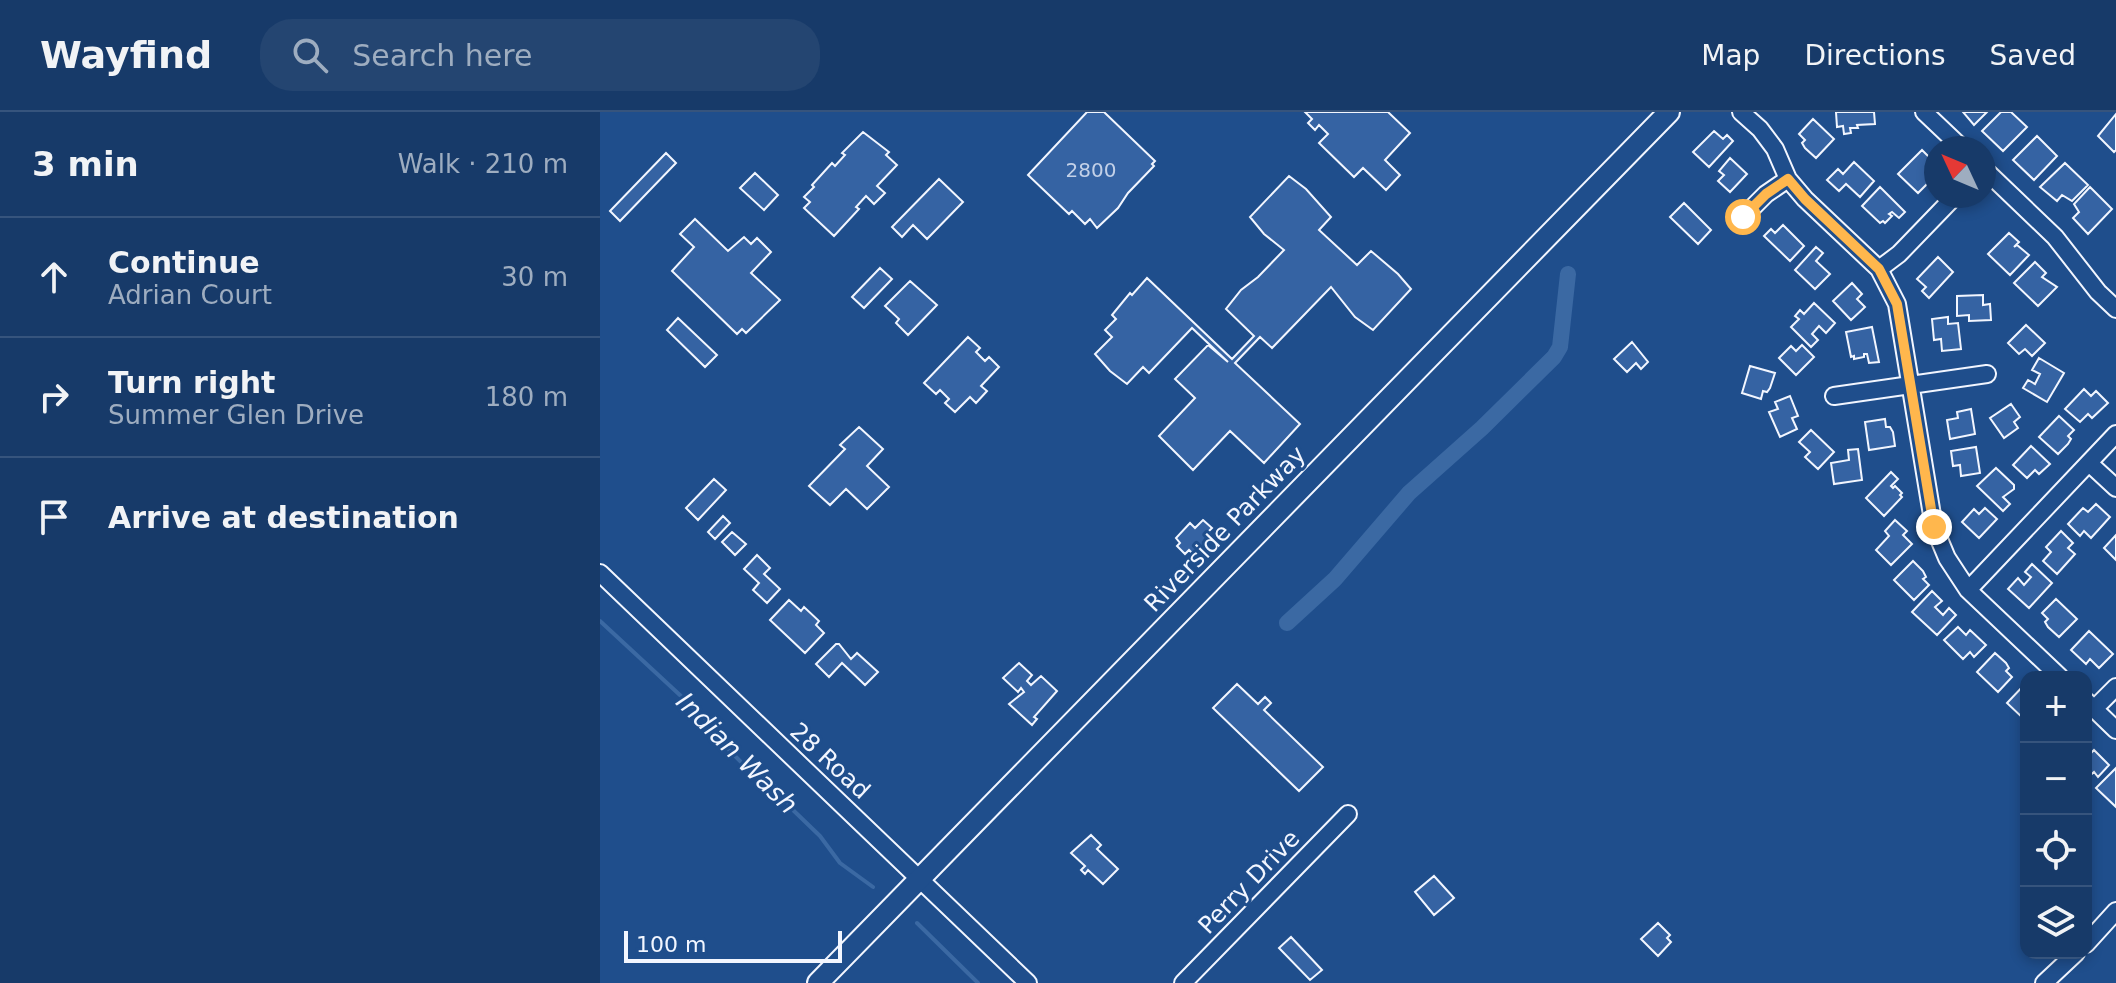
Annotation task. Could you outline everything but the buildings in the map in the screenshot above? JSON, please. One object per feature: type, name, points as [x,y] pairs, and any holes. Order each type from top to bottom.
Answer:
[{"type":"main road","name":"Riverside Parkway","points":[[818,983],[1669,112]]},
{"type":"street","points":[[1741,112],[1760,129],[1775,149],[1788,179],[1805,199],[1879,269],[1897,304],[1934,527],[1947,558],[1968,590],[2054,671]]},
{"type":"street","points":[[1924,112],[1949,136]]},
{"type":"street","points":[[1743,217],[1766,194],[1788,179]]},
{"type":"street","points":[[1996,180],[2055,237],[2098,292],[2116,309]]},
{"type":"street","points":[[1879,269],[1899,254],[1943,208]]},
{"type":"street","points":[[1834,396],[1987,374]]},
{"type":"street","points":[[1968,590],[2116,434]]},
{"type":"street","points":[[2089,463],[2116,488]]},
{"type":"street","name":"28 Road","points":[[600,573],[1028,983]]},
{"type":"street","points":[[2092,704],[2116,687]]},
{"type":"street","points":[[2092,707],[2116,730]]},
{"type":"street","name":"Perry Drive","points":[[1183,983],[1348,814]]},
{"type":"street","points":[[2092,937],[2116,911]]},
{"type":"street","points":[[2044,983],[2070,959]]},
{"type":"waterway","points":[[1287,623],[1335,579],[1409,493],[1482,428],[1554,357],[1560,347],[1568,274]]},
{"type":"waterway","name":"Indian Wash","points":[[600,621],[709,722],[721,742],[748,769],[776,787],[840,863],[873,887]]},
{"type":"waterway","name":"Indian Wash","points":[[917,923],[978,983]]},
{"type":"route","points":[[1743,217],[1766,194],[1788,179],[1879,269],[1897,304],[1934,527]]}]
